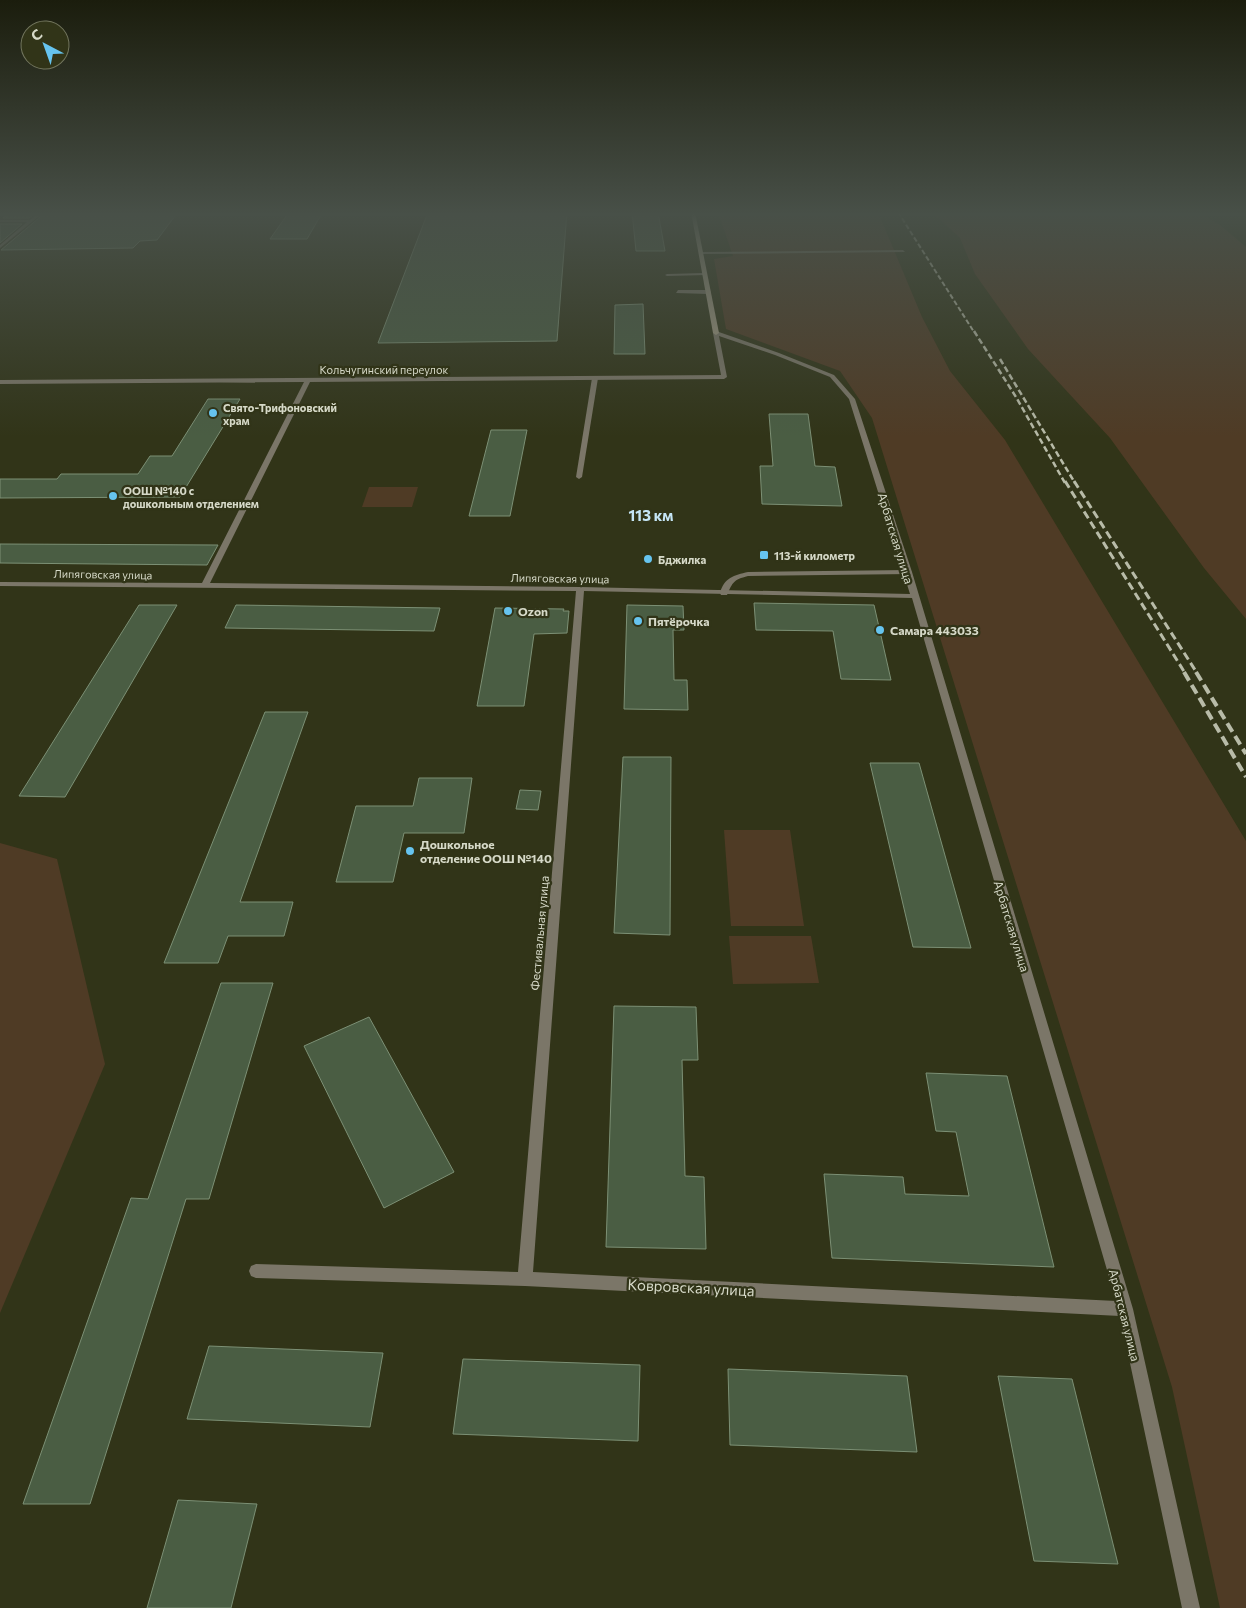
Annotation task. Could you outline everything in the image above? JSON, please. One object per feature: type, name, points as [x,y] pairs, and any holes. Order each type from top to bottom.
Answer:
[{"type":"street","points":[[707,287],[716,333]]},
{"type":"street","points":[[678,292],[708,292]]},
{"type":"street","name":"Кольчугинский переулок","points":[[0,382],[724,377],[716,333]]},
{"type":"street","name":"Арбатская улица","points":[[716,333],[777,354],[832,376],[852,398],[908,572],[1126,1309],[1191,1608]]},
{"type":"street","points":[[579,478],[595,378]]},
{"type":"street","points":[[205,586],[308,379]]},
{"type":"street","points":[[724,593],[726,582],[748,574],[908,572]]},
{"type":"street","name":"Липяговская улица","points":[[0,584],[580,589],[914,596]]},
{"type":"street","name":"Фестивальная улица","points":[[526,1279],[580,589]]},
{"type":"street","name":"Ковровская улица","points":[[256,1272],[526,1279],[1126,1309]]},
{"type":"shaded area","points":[[719,287],[909,287],[922,317],[950,371],[1005,440],[1246,841],[1246,1608],[1220,1608],[1172,1387],[872,418],[840,371],[726,329]]},
{"type":"shaded area","points":[[984,287],[1246,287],[1246,619],[1204,568],[1110,438],[1028,349]]},
{"type":"shaded area","points":[[369,487],[418,487],[412,507],[362,507]]},
{"type":"shaded area","points":[[724,830],[790,830],[804,926],[731,926]]},
{"type":"shaded area","points":[[0,843],[57,859],[105,1064],[0,1313]]},
{"type":"shaded area","points":[[729,936],[811,936],[819,983],[733,984]]},
{"type":"building","points":[[399,287],[561,287],[557,341],[378,343]]},
{"type":"building","points":[[643,304],[645,354],[614,354],[615,305]]},
{"type":"building","points":[[208,399],[240,399],[180,497],[0,498],[0,479],[57,479],[61,474],[138,474],[150,456],[172,456]]},
{"type":"building","points":[[769,414],[808,414],[815,466],[835,467],[842,506],[762,504],[760,466],[773,466]]},
{"type":"building","points":[[491,430],[527,430],[510,516],[469,516]]},
{"type":"building","points":[[0,544],[218,545],[207,565],[0,563]]},
{"type":"building","points":[[754,603],[874,605],[891,680],[841,679],[833,631],[756,630]]},
{"type":"building","points":[[139,605],[177,605],[65,797],[19,796]]},
{"type":"building","points":[[236,605],[440,608],[434,631],[225,628]]},
{"type":"building","points":[[627,605],[683,606],[684,630],[673,630],[674,680],[687,680],[688,710],[624,709]]},
{"type":"building","points":[[495,608],[564,609],[563,611],[569,611],[567,633],[534,634],[524,706],[477,706]]},
{"type":"building","points":[[265,712],[308,712],[240,902],[293,902],[284,936],[228,936],[218,963],[164,963]]},
{"type":"building","points":[[623,757],[671,757],[670,935],[614,933]]},
{"type":"building","points":[[870,763],[919,763],[971,948],[913,947]]},
{"type":"building","points":[[419,778],[472,778],[464,833],[404,833],[393,882],[336,882],[356,806],[413,806]]},
{"type":"building","points":[[520,790],[541,791],[538,810],[516,809]]},
{"type":"building","points":[[221,983],[273,983],[209,1199],[186,1199],[90,1504],[23,1504],[131,1198],[148,1199]]},
{"type":"building","points":[[614,1006],[696,1007],[698,1060],[682,1060],[685,1176],[704,1177],[706,1249],[606,1247]]},
{"type":"building","points":[[369,1017],[454,1172],[384,1208],[304,1046]]},
{"type":"building","points":[[926,1073],[1007,1076],[1054,1267],[832,1258],[824,1174],[903,1177],[905,1194],[969,1196],[956,1132],[936,1131]]},
{"type":"building","points":[[209,1346],[383,1353],[370,1427],[187,1419]]},
{"type":"building","points":[[463,1359],[640,1365],[638,1441],[453,1434]]},
{"type":"building","points":[[728,1369],[907,1376],[917,1452],[730,1445]]},
{"type":"building","points":[[998,1376],[1072,1379],[1118,1564],[1034,1561]]},
{"type":"building","points":[[178,1500],[257,1504],[231,1608],[147,1608]]},
{"type":"railway","points":[[946,287],[974,332]]},
{"type":"railway","points":[[974,331],[1016,397],[1065,483]]},
{"type":"railway","points":[[1000,359],[1075,483]]},
{"type":"railway","points":[[1065,481],[1185,673]]},
{"type":"railway","points":[[1074,481],[1197,673]]},
{"type":"railway","points":[[1184,672],[1246,777]]},
{"type":"railway","points":[[1196,672],[1246,754]]},
{"type":"place","name":"Свято-Трифоновский храм","points":[[213,413]]},
{"type":"place","name":"ООШ №140 с дошкольным отделением","points":[[113,496]]},
{"type":"place","name":"113-й километр","points":[[764,555]]},
{"type":"place","name":"Бджилка","points":[[648,559]]},
{"type":"place","name":"Ozon","points":[[508,611]]},
{"type":"place","name":"Пятёрочка","points":[[638,621]]},
{"type":"place","name":"Самара 443033","points":[[880,630]]},
{"type":"place","name":"Дошкольное отделение ООШ №140","points":[[410,851]]},
{"type":"district","name":"113 км","points":[[651,515]]}]
